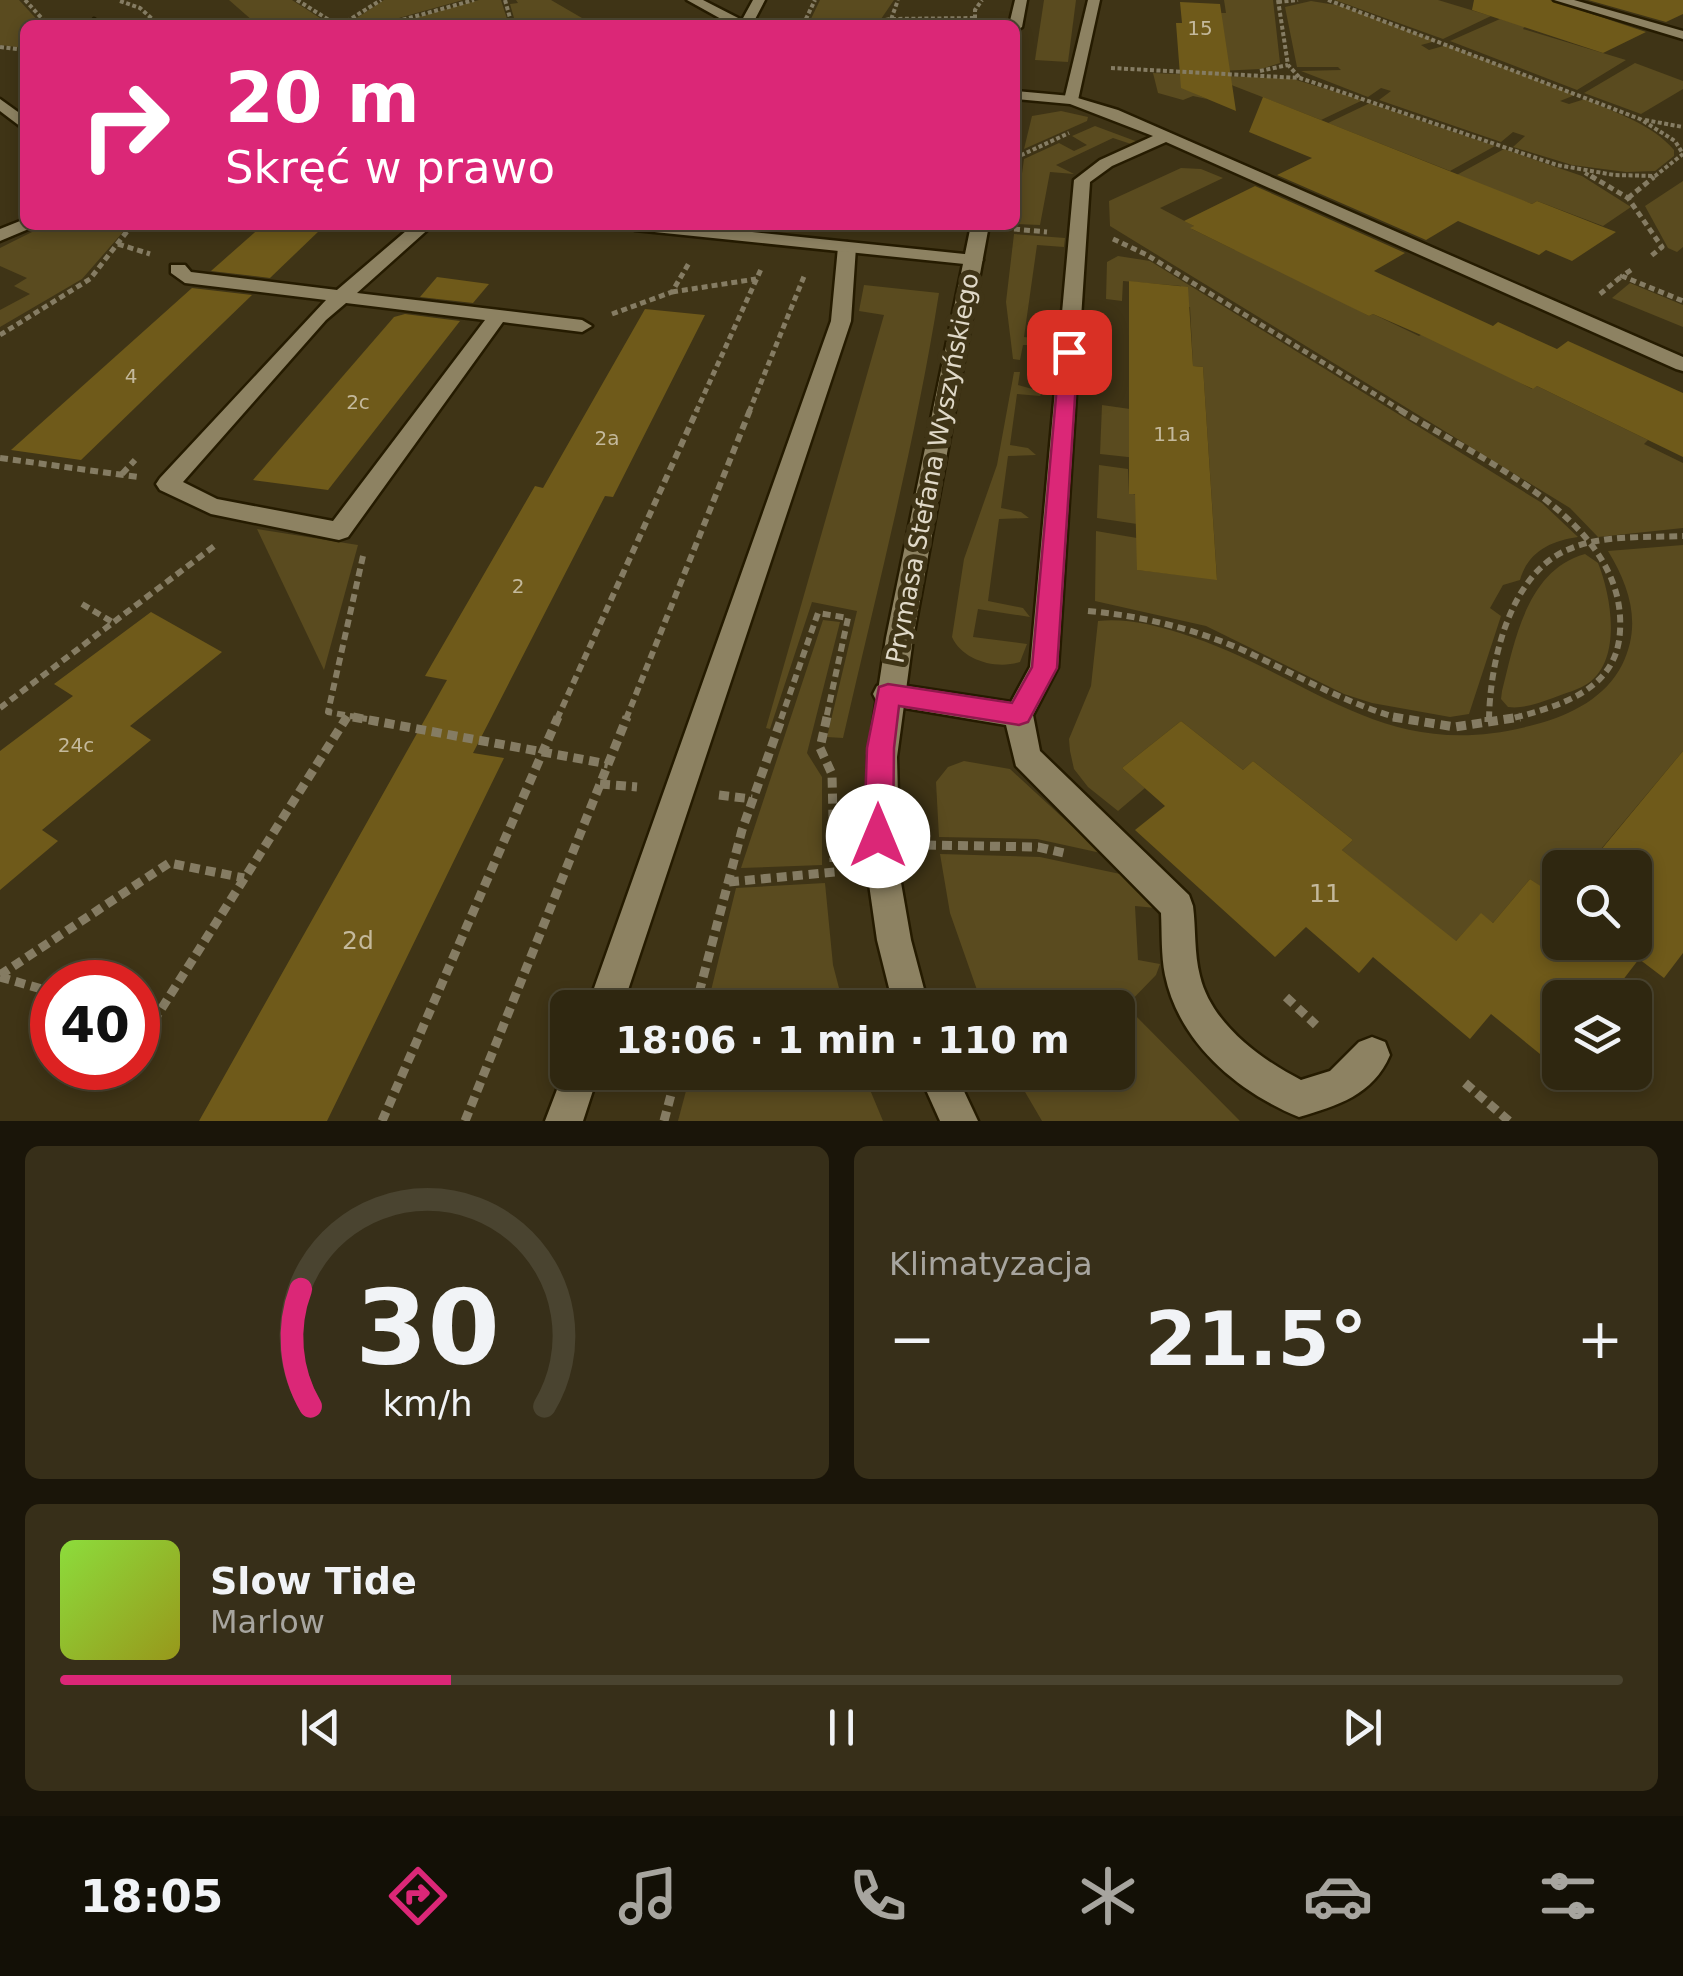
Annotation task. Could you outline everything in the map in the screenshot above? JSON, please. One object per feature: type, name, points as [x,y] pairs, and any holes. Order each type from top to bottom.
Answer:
[{"type":"street","points":[[693,0],[733,20]]},
{"type":"street","points":[[1071,100],[1094,0]]},
{"type":"street","points":[[1560,0],[1683,35]]},
{"type":"street","points":[[1020,95],[1071,100],[1165,137],[1683,365]]},
{"type":"street","points":[[0,103],[20,121]]},
{"type":"street","points":[[1165,137],[1106,163],[1082,180],[1044,668],[1019,715],[1026,757],[1177,906],[1184,983],[1210,1033],[1254,1076],[1300,1099],[1341,1086],[1372,1055]]},
{"type":"street","points":[[418,230],[319,316],[168,484],[211,506],[340,530],[498,316]]},
{"type":"street","points":[[685,230],[974,260]]},
{"type":"street","name":"Prymasa Stefana Wyszyńskiego","points":[[906,990],[880,860],[877,810],[888,694],[978,230]]},
{"type":"street","points":[[610,990],[841,321],[847,247]]},
{"type":"street","points":[[178,269],[185,277],[582,326]]},
{"type":"street","points":[[888,694],[1019,715]]},
{"type":"street","points":[[564,1121],[575,1090]]},
{"type":"street","points":[[944,1090],[959,1121]]},
{"type":"path","points":[[25,0],[43,20]]},
{"type":"path","points":[[119,0],[140,8],[153,20]]},
{"type":"path","points":[[296,0],[330,20]]},
{"type":"path","points":[[347,20],[381,0]]},
{"type":"path","points":[[402,20],[474,0]]},
{"type":"path","points":[[932,20],[975,18],[982,0]]},
{"type":"path","points":[[1298,0],[1278,1],[1288,65],[1300,78]]},
{"type":"path","points":[[1328,0],[1640,119],[1683,127]]},
{"type":"path","points":[[1244,74],[1288,65]]},
{"type":"path","points":[[1151,70],[1300,78],[1582,171],[1628,198],[1662,247],[1651,256]]},
{"type":"path","points":[[1628,198],[1683,152],[1640,119]]},
{"type":"path","points":[[1582,171],[1655,176]]},
{"type":"path","points":[[1020,229],[1113,238],[1147,255],[1550,502],[1593,544],[1610,570],[1622,630],[1609,672],[1576,699],[1456,727],[1374,712],[1212,637],[1137,616],[1086,611]]},
{"type":"path","points":[[0,334],[90,279],[128,230]]},
{"type":"path","points":[[382,1121],[542,752],[774,239]]},
{"type":"path","points":[[672,292],[694,254]]},
{"type":"path","points":[[1598,295],[1630,270]]},
{"type":"path","points":[[465,1121],[805,274]]},
{"type":"path","points":[[1622,276],[1683,301]]},
{"type":"path","points":[[582,326],[672,292],[757,279]]},
{"type":"path","points":[[0,458],[168,484]]},
{"type":"path","points":[[0,708],[253,514]]},
{"type":"path","points":[[340,530],[367,539],[328,712],[608,764]]},
{"type":"path","points":[[1489,722],[1488,701],[1519,598],[1541,566],[1554,556],[1593,544],[1683,536]]},
{"type":"path","points":[[82,604],[114,624]]},
{"type":"path","points":[[700,990],[728,882],[756,787],[818,613],[848,618],[820,748],[832,774],[834,867],[728,882]]},
{"type":"path","points":[[160,1012],[347,716]]},
{"type":"path","points":[[926,845],[1038,847],[1111,862],[1124,853]]},
{"type":"path","points":[[0,976],[169,863],[244,878]]},
{"type":"path","points":[[0,976],[30,985]]},
{"type":"path","points":[[1286,997],[1316,1026]]},
{"type":"path","points":[[1466,1083],[1509,1121]]},
{"type":"path","points":[[664,1121],[672,1090]]},
{"type":"shaded area","points":[[0,0],[19,0],[37,20],[20,20],[20,47],[0,45]]},
{"type":"shaded area","points":[[229,0],[292,0],[323,20],[252,20]]},
{"type":"shaded area","points":[[384,0],[463,0],[392,20],[354,20]]},
{"type":"shaded area","points":[[479,0],[501,0],[507,20],[407,20]]},
{"type":"shaded area","points":[[516,0],[551,0],[585,20],[515,20],[510,4],[518,3]]},
{"type":"shaded area","points":[[820,0],[894,0],[881,19],[810,20]]},
{"type":"shaded area","points":[[1044,0],[1076,0],[1068,62],[1035,60]]},
{"type":"shaded area","points":[[1224,0],[1273,0],[1280,63],[1261,69],[1198,72],[1221,13],[1226,13]]},
{"type":"shaded area","points":[[1335,0],[1438,0],[1491,16],[1443,39]]},
{"type":"shaded area","points":[[1311,1],[1342,6],[1436,41],[1421,45],[1429,50],[1447,45],[1575,95],[1560,101],[1569,104],[1585,99],[1655,133],[1674,150],[1674,156],[1655,171],[1626,172],[1572,165],[1513,147],[1525,136],[1513,132],[1501,142],[1379,100],[1391,91],[1381,88],[1368,97],[1301,71],[1341,70],[1297,67],[1285,7]]},
{"type":"shaded area","points":[[1500,19],[1626,60],[1577,90],[1450,41]]},
{"type":"shaded area","points":[[1635,63],[1683,81],[1683,89],[1641,114],[1584,93]]},
{"type":"shaded area","points":[[1153,73],[1293,79],[1363,100],[1321,120],[1216,79],[1188,90],[1207,99],[1193,96],[1183,100],[1158,93]]},
{"type":"shaded area","points":[[1370,103],[1495,146],[1450,171],[1328,123]]},
{"type":"shaded area","points":[[1061,111],[1088,117],[1087,121],[1024,149],[1032,116]]},
{"type":"shaded area","points":[[1095,126],[1138,142],[1131,144],[1113,138],[1056,165],[1074,174],[1050,172],[1040,225],[1020,224],[1024,159],[1059,143],[1074,151],[1087,145],[1072,136]]},
{"type":"shaded area","points":[[1504,149],[1582,176],[1631,207],[1603,226],[1537,201],[1532,204],[1453,177]]},
{"type":"shaded area","points":[[1181,168],[1201,169],[1223,178],[1160,208],[1194,226],[1192,229],[1235,250],[1240,248],[1369,316],[1373,314],[1419,336],[1426,332],[1532,389],[1537,386],[1648,440],[1644,444],[1683,463],[1683,528],[1598,537],[1570,508],[1110,226],[1109,201]]},
{"type":"shaded area","points":[[1683,181],[1683,247],[1677,252],[1668,248],[1645,206]]},
{"type":"shaded area","points":[[36,230],[125,230],[82,279],[0,327],[0,310],[30,294],[14,286],[27,278],[0,266],[0,248]]},
{"type":"shaded area","points":[[1014,234],[1065,238],[1064,247],[1037,245],[1024,337],[1042,339],[1048,345],[1023,345],[1020,360],[1013,359],[1006,302]]},
{"type":"shaded area","points":[[1118,256],[1150,261],[1542,503],[1578,537],[1558,541],[1534,555],[1520,580],[1503,585],[1490,608],[1501,616],[1469,714],[1450,717],[1372,703],[1344,694],[1206,626],[1095,601],[1096,531],[1137,538],[1138,570],[1217,579],[1203,367],[1193,366],[1190,307],[1182,306],[1181,286],[1123,281],[1122,301],[1106,299],[1107,262]]},
{"type":"shaded area","points":[[1630,283],[1683,305],[1683,327],[1612,298]]},
{"type":"shaded area","points":[[864,285],[939,293],[907,461],[843,738],[827,737],[857,611],[812,602],[770,729],[766,728],[884,315],[859,311]]},
{"type":"shaded area","points":[[1014,372],[1020,372],[1018,385],[1043,392],[1040,396],[1017,394],[1010,445],[1028,448],[1036,455],[1008,456],[1001,508],[1029,518],[999,519],[988,601],[1023,608],[1030,617],[978,609],[973,637],[1027,644],[1020,662],[1001,665],[963,652],[952,637],[964,559],[997,465]]},
{"type":"shaded area","points":[[1102,405],[1137,410],[1137,458],[1100,454]]},
{"type":"shaded area","points":[[1099,465],[1128,469],[1129,493],[1137,495],[1137,524],[1097,518]]},
{"type":"shaded area","points":[[257,529],[358,545],[324,670]]},
{"type":"shaded area","points":[[1683,545],[1683,751],[1600,850],[1542,850],[1542,888],[1530,879],[1493,923],[1481,914],[1455,942],[1342,850],[1353,840],[1253,761],[1243,770],[1181,721],[1122,768],[1145,788],[1118,811],[1088,787],[1074,769],[1069,739],[1091,686],[1098,621],[1140,623],[1180,633],[1351,710],[1392,725],[1435,734],[1483,734],[1562,715],[1607,686],[1628,650],[1631,606],[1608,551]]},
{"type":"shaded area","points":[[1585,554],[1598,563],[1610,608],[1610,642],[1600,671],[1590,682],[1572,691],[1531,705],[1508,707],[1501,699],[1502,691],[1527,609],[1549,575],[1565,562]]},
{"type":"shaded area","points":[[823,620],[840,622],[807,753],[822,777],[822,865],[741,868]]},
{"type":"shaded area","points":[[964,761],[1010,769],[1101,853],[1037,839],[939,837],[936,782],[948,767]]},
{"type":"shaded area","points":[[940,854],[1040,857],[1125,875],[1156,908],[1135,906],[1138,960],[1160,964],[1156,975],[1135,997],[1135,990],[977,990],[950,913]]},
{"type":"shaded area","points":[[825,883],[833,965],[840,990],[711,990],[736,888]]},
{"type":"shaded area","points":[[1135,1015],[1240,1121],[1042,1121],[1024,1090],[1135,1090]]},
{"type":"shaded area","points":[[686,1090],[870,1090],[883,1121],[678,1121]]},
{"type":"building","points":[[1474,0],[1550,0],[1646,32],[1603,53],[1472,10]]},
{"type":"building","points":[[1588,0],[1683,0],[1683,14],[1666,22]]},
{"type":"building","points":[[1180,2],[1220,4],[1236,111],[1181,88],[1176,23],[1182,23]]},
{"type":"building","points":[[1263,97],[1532,204],[1537,201],[1616,232],[1572,261],[1546,250],[1539,255],[1458,221],[1426,240],[1277,175],[1312,158],[1249,132]]},
{"type":"building","points":[[1255,186],[1405,253],[1374,271],[1493,326],[1498,322],[1557,349],[1568,341],[1683,393],[1683,457],[1537,386],[1533,389],[1421,335],[1373,314],[1369,316],[1190,228],[1194,226],[1184,221]]},
{"type":"building","points":[[257,230],[320,230],[270,278],[211,271]]},
{"type":"building","points":[[437,277],[489,284],[473,303],[420,297]]},
{"type":"building","points":[[1129,281],[1188,287],[1193,366],[1203,367],[1217,580],[1137,570],[1135,494],[1129,494]]},
{"type":"building","points":[[192,288],[252,295],[81,460],[11,450]]},
{"type":"building","points":[[645,309],[705,315],[613,497],[605,496],[473,753],[504,758],[327,1121],[199,1121],[447,680],[425,676],[535,486],[543,488]]},
{"type":"building","points":[[405,314],[460,321],[328,490],[253,480],[394,317]]},
{"type":"building","points":[[151,612],[222,652],[130,726],[151,740],[42,830],[58,841],[0,890],[0,751],[73,696],[54,684]]},
{"type":"building","points":[[1181,721],[1243,770],[1253,761],[1353,840],[1342,850],[1456,941],[1481,913],[1493,923],[1530,879],[1542,887],[1542,960],[1638,960],[1623,980],[1542,980],[1542,1056],[1491,1014],[1470,1039],[1373,957],[1359,973],[1306,927],[1275,957],[1135,830],[1165,806],[1122,768]]},
{"type":"building","points":[[1683,751],[1683,953],[1664,978],[1640,960],[1652,960],[1652,850],[1601,850]]},
{"type":"route","points":[[878,836],[880,748],[888,694],[1019,715],[1044,668],[1069,352]]}]
